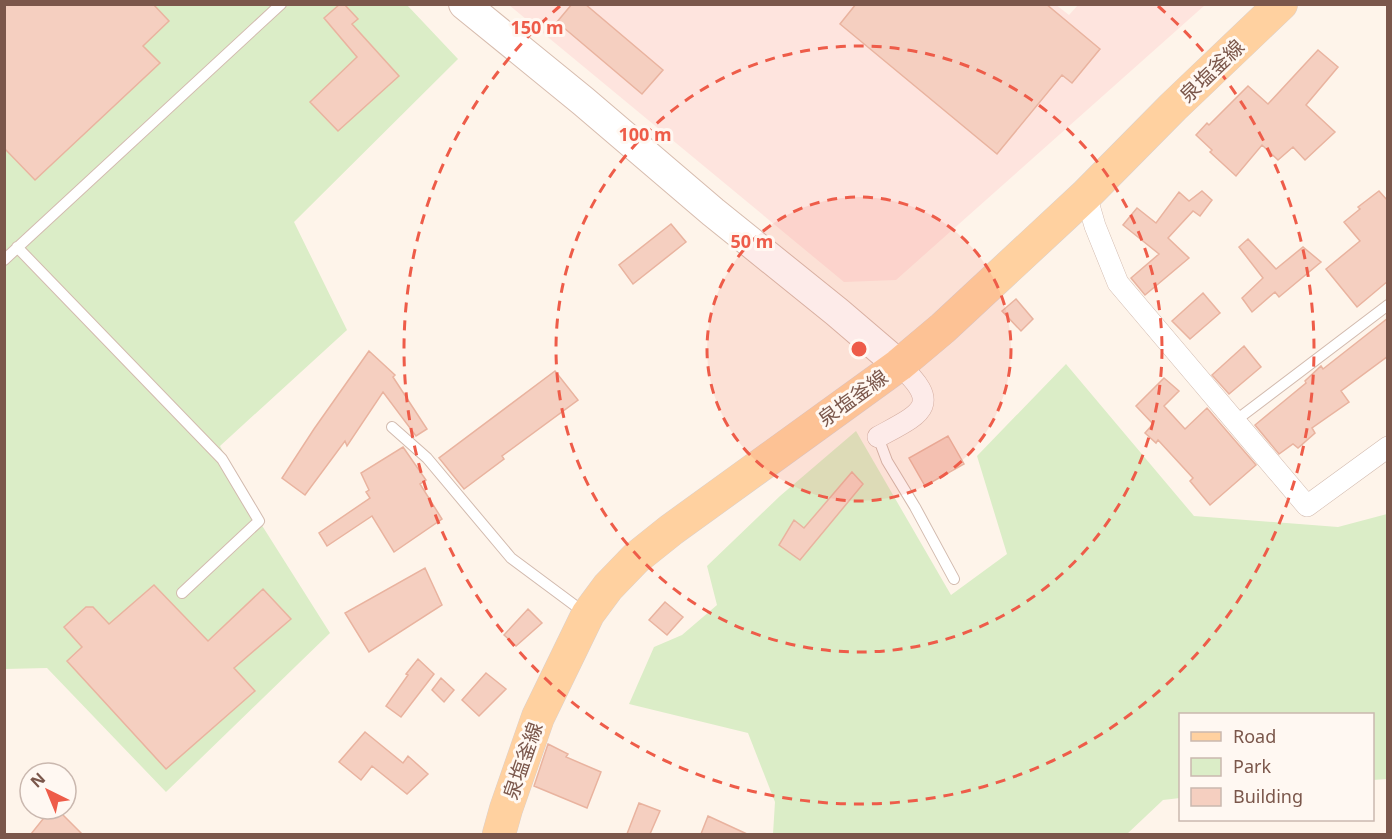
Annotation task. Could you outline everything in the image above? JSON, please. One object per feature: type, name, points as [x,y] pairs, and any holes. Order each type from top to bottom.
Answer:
[{"type":"main road","name":"泉塩釜線","points":[[499,834],[538,717],[588,614],[608,587],[636,558],[671,530],[898,365],[942,328],[1086,195],[1173,107],[1281,4]]},
{"type":"street","points":[[464,4],[583,100],[713,212],[837,312],[912,377],[922,391],[924,400],[921,410],[906,422],[878,437]]},
{"type":"street","points":[[1086,195],[1095,226],[1118,283],[1306,506],[1388,447]]},
{"type":"lane","points":[[4,260],[281,4]]},
{"type":"lane","points":[[17,247],[222,459],[259,521],[182,593]]},
{"type":"lane","points":[[1235,421],[1388,305]]},
{"type":"lane","points":[[392,427],[427,458],[511,558],[588,614]]},
{"type":"lane","points":[[878,437],[887,461],[954,579]]},
{"type":"shaded area","points":[[1055,4],[1069,15],[1078,5],[1205,5],[896,280],[844,282],[509,5]]},
{"type":"green space","points":[[4,5],[407,5],[458,59],[294,222],[347,330],[220,446],[256,516],[330,633],[166,792],[47,668],[5,669]]},
{"type":"green space","points":[[1066,364],[1194,516],[1338,527],[1387,514],[1387,779],[1374,780],[1374,713],[1179,713],[1179,798],[1163,800],[1127,834],[773,834],[775,802],[748,733],[629,704],[654,647],[682,635],[717,605],[707,566],[780,496],[856,431],[951,595],[1007,554],[977,456]]},
{"type":"building","points":[[4,4],[153,4],[169,21],[143,46],[160,63],[35,180],[4,148]]},
{"type":"building","points":[[340,4],[344,4],[358,19],[352,24],[399,76],[338,131],[310,102],[357,57],[324,18]]},
{"type":"building","points":[[572,4],[585,4],[663,70],[642,94],[557,22]]},
{"type":"building","points":[[856,4],[1046,4],[1100,49],[1072,83],[1062,75],[997,154],[840,24]]},
{"type":"building","points":[[1318,50],[1338,67],[1306,105],[1335,132],[1305,160],[1293,147],[1278,160],[1262,145],[1236,176],[1210,152],[1212,150],[1196,135],[1248,86],[1268,104]]},
{"type":"building","points":[[1202,191],[1212,200],[1200,216],[1193,211],[1168,238],[1189,258],[1145,295],[1131,278],[1159,254],[1123,225],[1137,208],[1156,223],[1179,192],[1189,201]]},
{"type":"building","points":[[1379,191],[1388,201],[1388,281],[1357,307],[1326,269],[1360,241],[1344,222],[1360,209],[1358,207]]},
{"type":"building","points":[[671,224],[686,242],[633,284],[619,265]]},
{"type":"building","points":[[1248,239],[1276,269],[1303,247],[1321,262],[1279,297],[1275,292],[1252,312],[1242,298],[1263,278],[1239,247]]},
{"type":"building","points":[[1203,293],[1220,313],[1190,339],[1172,321]]},
{"type":"building","points":[[1016,299],[1033,319],[1021,331],[1002,311]]},
{"type":"building","points":[[1388,318],[1388,356],[1341,391],[1349,402],[1312,428],[1315,433],[1298,448],[1293,444],[1279,454],[1255,425],[1306,383],[1305,381],[1321,366],[1323,369]]},
{"type":"building","points":[[1244,346],[1261,367],[1229,394],[1212,375]]},
{"type":"building","points":[[369,351],[395,375],[393,377],[427,429],[416,436],[383,392],[347,446],[345,441],[305,495],[282,478]]},
{"type":"building","points":[[555,371],[578,400],[502,456],[504,459],[464,489],[439,458]]},
{"type":"building","points":[[1164,378],[1179,391],[1164,406],[1185,429],[1207,408],[1256,465],[1210,505],[1190,481],[1193,478],[1158,440],[1156,443],[1145,433],[1153,424],[1136,406]]},
{"type":"building","points":[[948,436],[964,464],[925,486],[909,458]]},
{"type":"building","points":[[403,447],[426,480],[420,484],[442,519],[394,552],[372,516],[327,546],[319,533],[370,498],[361,473]]},
{"type":"building","points":[[852,472],[863,484],[800,560],[779,545],[794,520],[804,528]]},
{"type":"building","points":[[425,568],[442,605],[369,652],[345,613]]},
{"type":"building","points":[[154,585],[208,641],[263,589],[291,619],[234,668],[255,691],[166,769],[67,661],[82,647],[64,627],[86,607],[93,607],[109,624]]},
{"type":"building","points":[[665,602],[683,617],[667,635],[649,620]]},
{"type":"building","points":[[528,609],[542,623],[516,646],[504,635]]},
{"type":"building","points":[[418,659],[434,674],[401,717],[386,706]]},
{"type":"building","points":[[486,673],[506,689],[479,716],[462,700]]},
{"type":"building","points":[[441,678],[454,690],[444,702],[432,690]]},
{"type":"building","points":[[365,732],[403,763],[408,756],[428,774],[407,794],[372,766],[361,780],[339,762]]},
{"type":"building","points":[[548,744],[568,754],[566,757],[601,772],[587,808],[534,786]]},
{"type":"building","points":[[639,803],[660,811],[650,834],[627,834]]},
{"type":"building","points":[[708,816],[747,834],[701,834]]},
{"type":"building","points":[[41,821],[69,821],[82,834],[31,834]]}]
